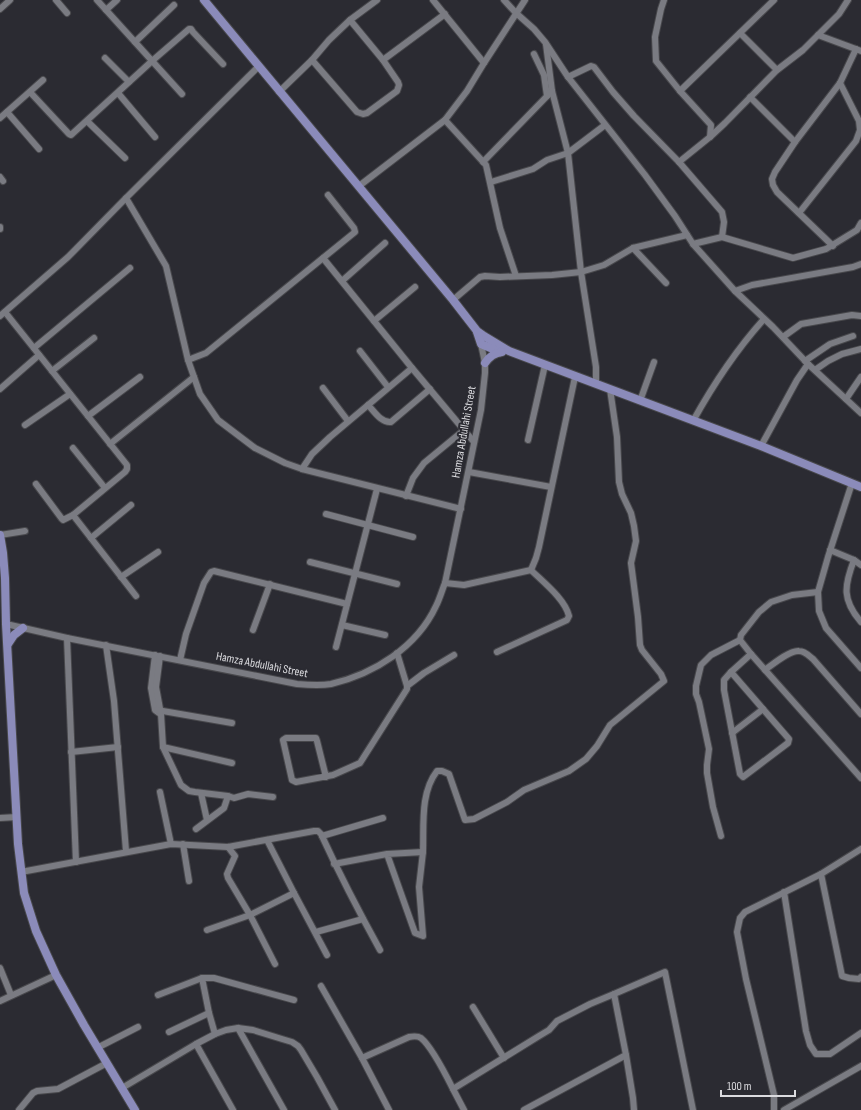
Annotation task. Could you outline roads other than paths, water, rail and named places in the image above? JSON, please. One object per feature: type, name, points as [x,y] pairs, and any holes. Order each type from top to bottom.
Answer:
[{"type":"main road","points":[[204,0],[279,92],[359,186],[477,331],[503,347],[504,352]]},
{"type":"main road","points":[[477,331],[481,344]]},
{"type":"main road","points":[[481,344],[491,341]]},
{"type":"main road","points":[[481,344],[545,365],[610,389],[761,446],[861,487]]},
{"type":"main road","points":[[485,363],[488,358],[494,354],[504,352]]},
{"type":"main road","points":[[0,535],[5,578],[7,645],[18,846],[24,893],[36,931],[56,975],[97,1048],[135,1110]]},
{"type":"main road","points":[[7,645],[14,634],[23,628]]},
{"type":"street","points":[[0,9],[10,0]]},
{"type":"street","points":[[56,0],[67,13]]},
{"type":"street","points":[[97,0],[182,94]]},
{"type":"street","points":[[106,10],[117,0]]},
{"type":"street","points":[[279,92],[350,20],[376,0]]},
{"type":"street","points":[[433,0],[484,63]]},
{"type":"street","points":[[504,0],[534,29],[545,42],[568,77],[645,174],[693,244],[735,291],[783,337],[806,362],[861,413]]},
{"type":"street","points":[[359,186],[445,120],[467,91],[525,0]]},
{"type":"street","points":[[664,0],[655,37],[656,61],[680,91],[711,125],[710,137]]},
{"type":"street","points":[[680,91],[773,0]]},
{"type":"street","points":[[679,162],[725,123],[777,70],[803,50],[839,14],[848,0]]},
{"type":"street","points":[[135,42],[174,6]]},
{"type":"street","points":[[383,60],[445,14]]},
{"type":"street","points":[[312,60],[357,112],[363,114],[367,113],[397,90],[399,85],[398,82],[383,60],[350,20]]},
{"type":"street","points":[[30,92],[71,135],[189,29],[191,29],[223,64]]},
{"type":"street","points":[[740,33],[777,70]]},
{"type":"street","points":[[818,35],[859,50],[840,83],[795,142],[772,179],[773,185],[777,192],[833,246]]},
{"type":"street","points":[[545,42],[552,91],[568,153],[582,272],[596,367],[596,384]]},
{"type":"street","points":[[534,54],[544,75],[548,96]]},
{"type":"street","points":[[105,58],[129,82]]},
{"type":"street","points":[[36,484],[62,519],[65,519],[73,515],[125,472],[127,465],[39,354],[3,314],[68,257],[259,66]]},
{"type":"street","points":[[568,77],[594,66],[613,92],[634,116],[679,162],[722,212],[724,222],[722,237]]},
{"type":"street","points":[[0,118],[43,80]]},
{"type":"street","points":[[799,213],[856,141],[860,130],[859,121],[840,83]]},
{"type":"street","points":[[483,162],[552,91]]},
{"type":"street","points":[[118,93],[155,137]]},
{"type":"street","points":[[750,97],[795,142]]},
{"type":"street","points":[[7,112],[40,149]]},
{"type":"street","points":[[445,120],[486,165],[500,228],[516,276]]},
{"type":"street","points":[[87,121],[125,158]]},
{"type":"street","points":[[711,125],[725,123]]},
{"type":"street","points":[[491,182],[533,168],[547,160],[568,153],[605,125]]},
{"type":"street","points":[[188,360],[206,353],[355,232],[328,195]]},
{"type":"street","points":[[126,198],[166,266],[188,360],[194,378],[200,394],[218,420],[255,448],[302,469],[461,509]]},
{"type":"street","points":[[693,244],[722,237],[792,258],[833,246],[857,230],[861,224]]},
{"type":"street","points":[[453,300],[480,277],[485,276],[500,278],[516,276],[552,276],[582,272],[604,265],[633,248],[687,236]]},
{"type":"street","points":[[342,281],[385,243]]},
{"type":"street","points":[[633,248],[666,283]]},
{"type":"street","points":[[323,258],[474,442]]},
{"type":"street","points":[[735,291],[752,284],[853,267],[861,264]]},
{"type":"street","points":[[34,348],[130,268]]},
{"type":"street","points":[[374,321],[414,287]]},
{"type":"street","points":[[783,337],[801,324],[852,315],[861,316]]},
{"type":"street","points":[[693,421],[746,338],[764,319]]},
{"type":"street","points":[[761,446],[806,362],[830,344],[853,336]]},
{"type":"street","points":[[52,371],[94,338]]},
{"type":"street","name":"Hamza Abdullahi Street","points":[[6,624],[67,638],[297,684],[314,686],[330,684],[356,676],[397,654],[418,634],[431,616],[445,583],[481,410],[485,363],[481,344]]},
{"type":"street","points":[[815,370],[842,354],[861,349]]},
{"type":"street","points":[[360,351],[388,387]]},
{"type":"street","points":[[0,388],[39,354]]},
{"type":"street","points":[[640,401],[654,362]]},
{"type":"street","points":[[528,440],[545,365]]},
{"type":"street","points":[[302,469],[312,454],[348,421],[412,368]]},
{"type":"street","points":[[88,416],[140,377]]},
{"type":"street","points":[[531,570],[540,547],[575,377]]},
{"type":"street","points":[[846,399],[861,377]]},
{"type":"street","points":[[110,444],[194,378]]},
{"type":"street","points":[[322,388],[348,421]]},
{"type":"street","points":[[368,405],[382,421],[391,422],[430,389]]},
{"type":"street","points":[[388,854],[415,933],[423,936],[419,887],[424,803],[432,778],[437,771],[442,770],[449,774],[465,820],[474,819],[507,802],[524,790],[569,771],[586,759],[597,746],[610,725],[664,681],[661,674],[642,650],[640,645],[631,563],[636,541],[631,513],[622,494],[619,482],[617,437],[610,389]]},
{"type":"street","points":[[25,425],[70,394]]},
{"type":"street","points":[[406,496],[413,478],[424,463],[464,430]]},
{"type":"street","points":[[73,448],[105,488]]},
{"type":"street","points":[[468,472],[551,488]]},
{"type":"street","points":[[852,483],[818,592],[819,611],[826,628],[861,668]]},
{"type":"street","points":[[336,647],[377,489]]},
{"type":"street","points":[[91,538],[131,505]]},
{"type":"street","points":[[326,514],[413,537]]},
{"type":"street","points":[[73,515],[136,596]]},
{"type":"street","points":[[0,535],[25,531]]},
{"type":"street","points":[[830,550],[857,562]]},
{"type":"street","points":[[121,577],[158,552]]},
{"type":"street","points":[[861,556],[847,578],[846,597],[854,614],[861,622]]},
{"type":"street","points":[[310,562],[397,584]]},
{"type":"street","points":[[445,583],[464,585],[531,570]]},
{"type":"street","points":[[497,652],[567,620],[569,616],[568,611],[558,597],[531,570]]},
{"type":"street","points":[[180,660],[186,634],[204,583],[211,572],[214,571],[270,584],[347,604]]},
{"type":"street","points":[[252,630],[270,584]]},
{"type":"street","points":[[721,836],[713,807],[707,773],[709,750],[696,694],[696,686],[702,664],[711,655],[740,640],[741,635],[759,612],[771,602],[792,595],[818,592]]},
{"type":"street","points":[[342,625],[385,635]]},
{"type":"street","points":[[67,638],[76,862]]},
{"type":"street","points":[[740,640],[861,778]]},
{"type":"street","points":[[106,645],[114,701],[126,852]]},
{"type":"street","points":[[765,670],[792,652],[799,651],[806,653],[815,661],[861,714]]},
{"type":"street","points":[[397,654],[407,686]]},
{"type":"street","points":[[731,672],[790,741],[743,777],[740,774],[724,690],[724,680],[731,672],[751,654]]},
{"type":"street","points":[[326,777],[316,738],[286,738],[283,740],[292,780],[294,782],[326,777],[333,775],[360,763],[407,686],[424,673],[454,655]]},
{"type":"street","points":[[158,656],[156,687],[164,747],[181,785],[190,791],[234,798],[248,794],[272,797]]},
{"type":"street","points":[[732,732],[763,709]]},
{"type":"street","points":[[158,711],[232,723]]},
{"type":"street","points":[[71,752],[118,747]]},
{"type":"street","points":[[164,747],[232,763]]},
{"type":"street","points":[[160,792],[171,844]]},
{"type":"street","points":[[201,793],[207,820]]},
{"type":"street","points":[[196,829],[224,808],[228,796]]},
{"type":"street","points":[[0,818],[17,817]]},
{"type":"street","points":[[322,836],[383,818]]},
{"type":"street","points":[[21,872],[171,844],[228,847],[318,831],[322,836],[334,864],[380,950]]},
{"type":"street","points":[[267,840],[327,955]]},
{"type":"street","points":[[183,844],[189,881]]},
{"type":"street","points":[[228,847],[235,856],[228,874],[228,878],[250,915],[275,964]]},
{"type":"street","points":[[774,1110],[774,1095],[746,979],[737,932],[740,918],[745,912],[821,874],[861,849]]},
{"type":"street","points":[[334,864],[388,854],[422,852]]},
{"type":"street","points":[[821,874],[842,976],[859,979],[861,977]]},
{"type":"street","points":[[784,892],[806,1032],[810,1046],[816,1054],[830,1054],[861,1033]]},
{"type":"street","points":[[207,930],[250,915],[294,893]]},
{"type":"street","points":[[316,932],[363,919]]},
{"type":"street","points":[[0,968],[11,996]]},
{"type":"street","points":[[454,1089],[549,1030],[556,1020],[665,972],[694,1110]]},
{"type":"street","points":[[0,1001],[56,975]]},
{"type":"street","points":[[158,995],[202,978],[214,978],[294,1000]]},
{"type":"street","points":[[202,978],[215,1034]]},
{"type":"street","points":[[321,986],[362,1058],[389,1110]]},
{"type":"street","points":[[614,994],[626,1055],[634,1110]]},
{"type":"street","points":[[473,1007],[504,1058]]},
{"type":"street","points":[[169,1032],[209,1013]]},
{"type":"street","points":[[97,1048],[138,1027]]},
{"type":"street","points":[[238,1028],[284,1110]]},
{"type":"street","points":[[122,1088],[215,1034],[238,1028],[253,1030],[292,1042],[298,1046],[335,1110]]},
{"type":"street","points":[[362,1058],[410,1037],[415,1036],[421,1038],[430,1048],[454,1089],[464,1110]]},
{"type":"street","points":[[196,1044],[233,1110]]},
{"type":"street","points":[[524,1110],[626,1055]]},
{"type":"street","points":[[19,1110],[33,1093],[37,1091],[58,1089],[107,1063]]},
{"type":"street","points":[[784,1110],[861,1066]]}]
